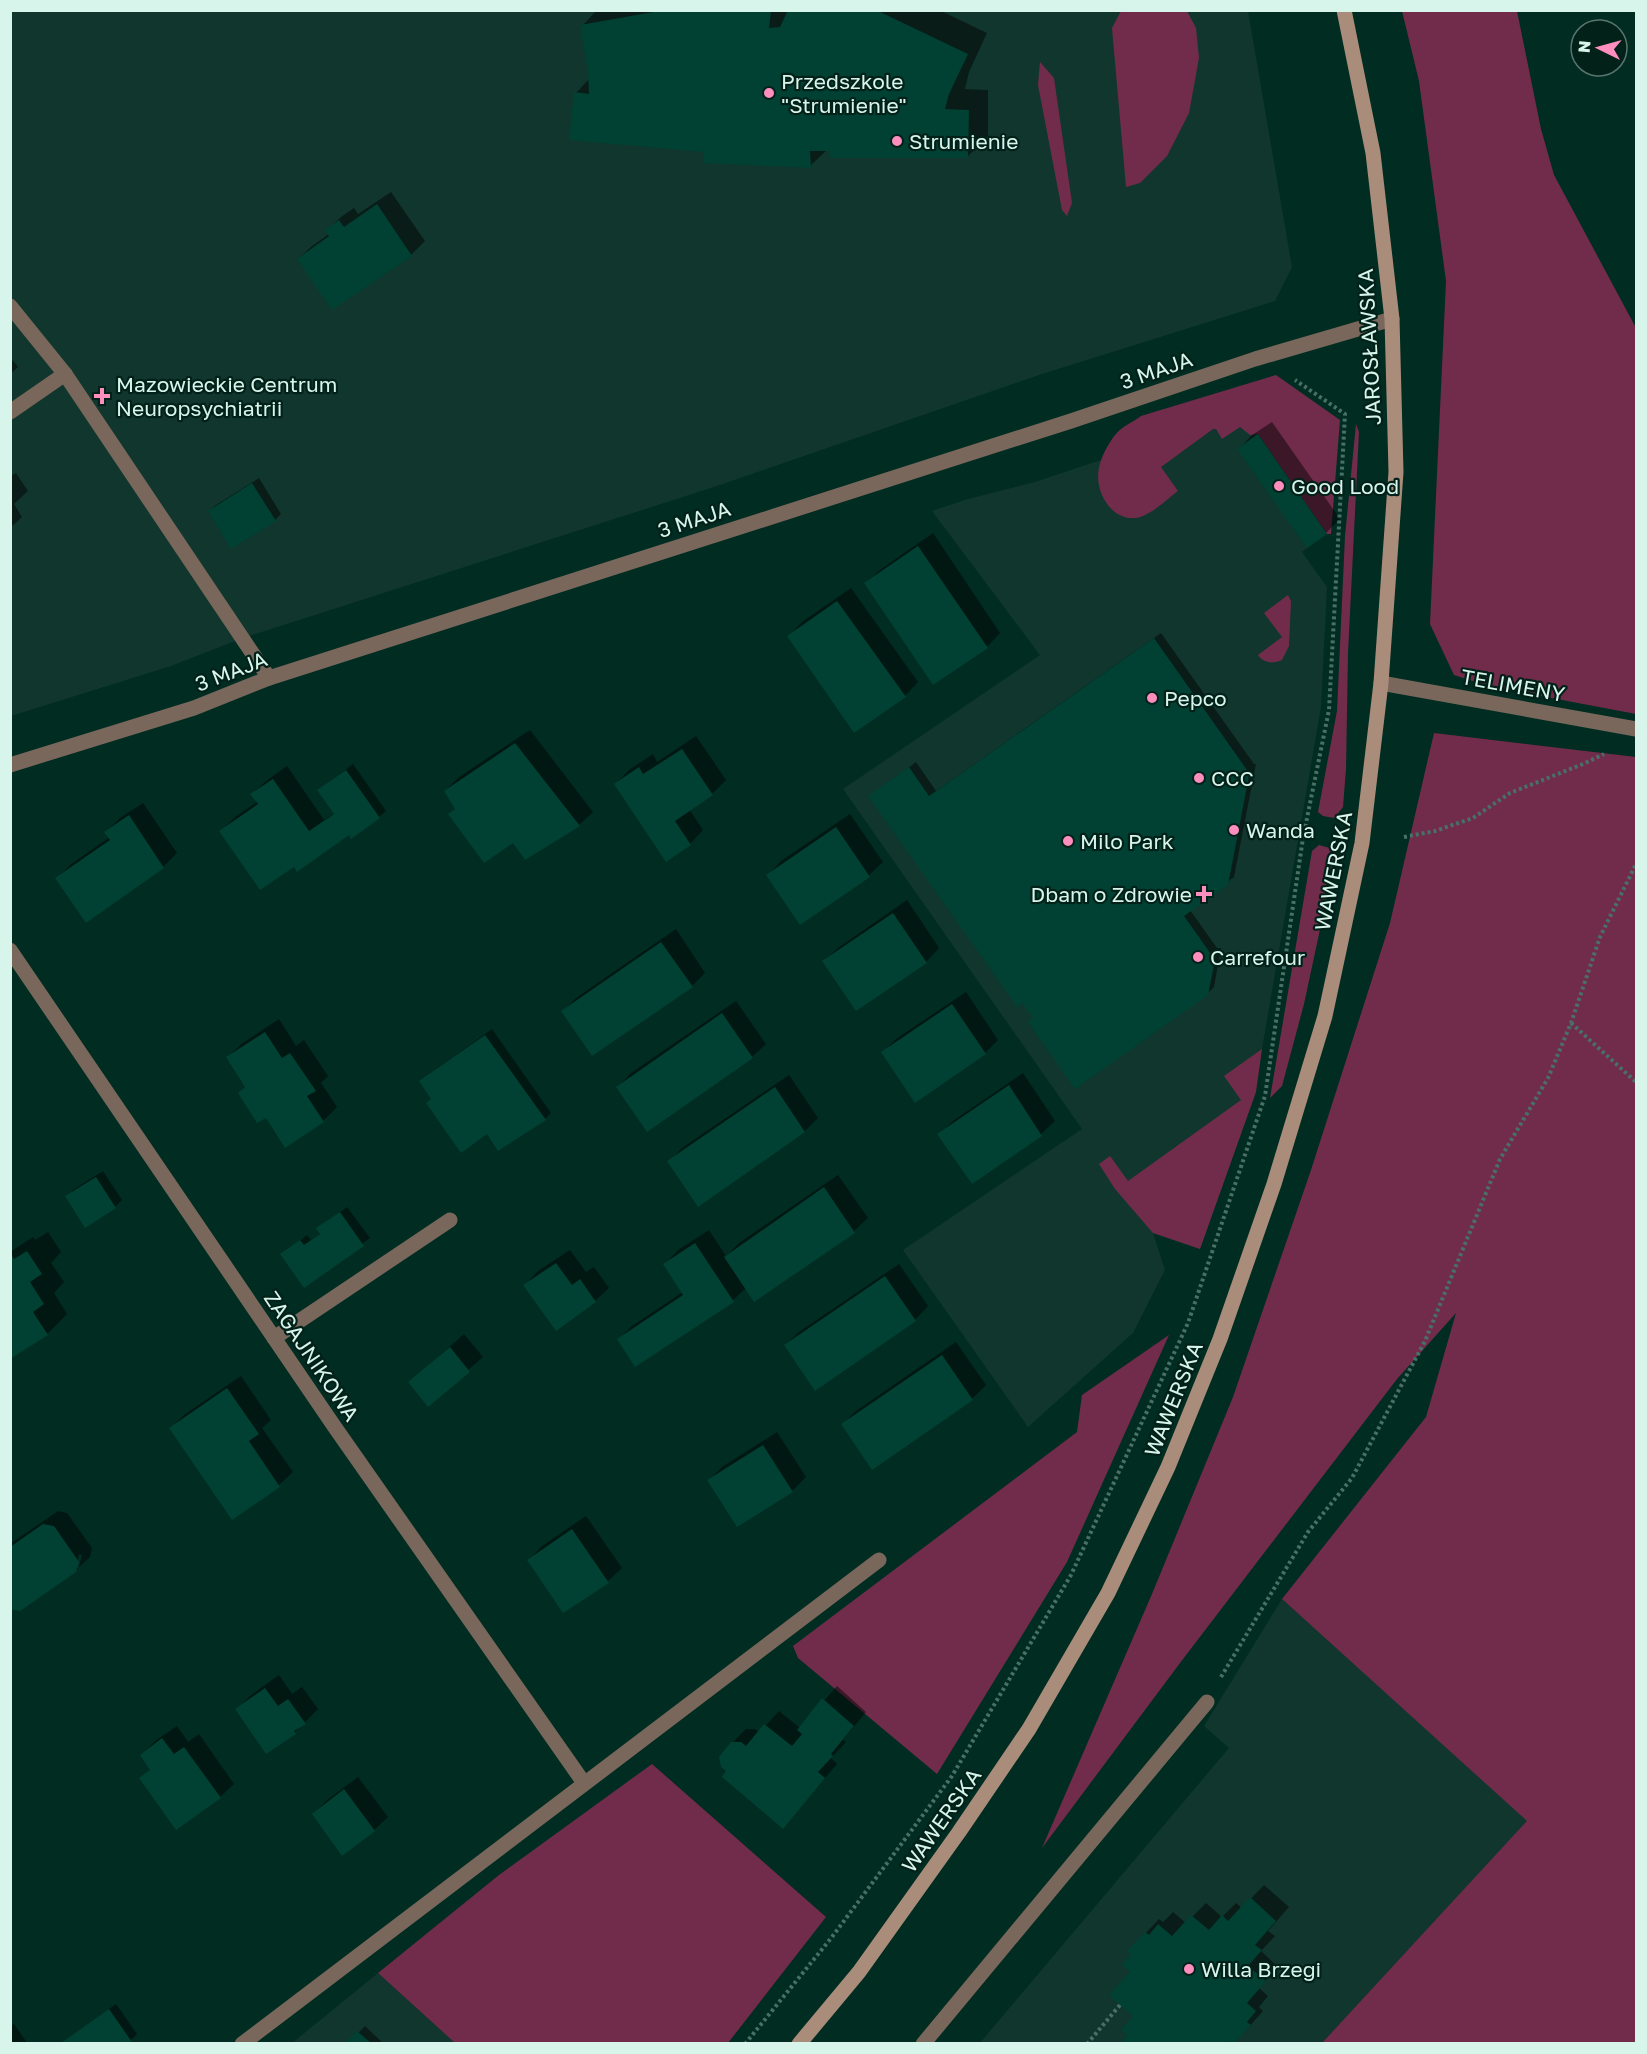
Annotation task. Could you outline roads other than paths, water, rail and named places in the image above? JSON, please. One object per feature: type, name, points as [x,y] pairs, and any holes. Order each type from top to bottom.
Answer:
[{"type":"main road","name":"JAROSŁAWSKA","points":[[1344,10],[1373,153],[1392,319],[1396,472],[1381,683]]},
{"type":"main road","name":"WAWERSKA","points":[[799,2043],[859,1972],[1029,1729],[1108,1593],[1168,1467],[1220,1339],[1274,1184],[1325,1016],[1362,843],[1381,683]]},
{"type":"street","points":[[10,306],[65,374],[269,678]]},
{"type":"street","name":"3 MAJA","points":[[10,765],[194,708],[269,678],[1071,421],[1255,359],[1392,319]]},
{"type":"street","points":[[10,412],[65,374]]},
{"type":"street","name":"TELIMENY","points":[[1381,683],[1636,729]]},
{"type":"street","name":"ZAGAJNIKOWA","points":[[10,950],[274,1338],[584,1783]]},
{"type":"street","points":[[274,1338],[450,1220]]},
{"type":"street","points":[[242,2043],[879,1560]]},
{"type":"street","points":[[923,2043],[1207,1702]]},
{"type":"place","name":"Przedszkole \"Strumienie\"","points":[[769,93]]},
{"type":"place","name":"Strumienie","points":[[897,141]]},
{"type":"place","name":"Mazowieckie Centrum Neuropsychiatrii","points":[[102,396]]},
{"type":"place","name":"Good Lood","points":[[1279,486]]},
{"type":"place","name":"Pepco","points":[[1152,698]]},
{"type":"place","name":"CCC","points":[[1199,778]]},
{"type":"place","name":"Wanda","points":[[1234,830]]},
{"type":"place","name":"Milo Park","points":[[1068,841]]},
{"type":"place","name":"Dbam o Zdrowie","points":[[1204,894]]},
{"type":"place","name":"Carrefour","points":[[1198,957]]},
{"type":"place","name":"Willa Brzegi","points":[[1189,1969]]}]
